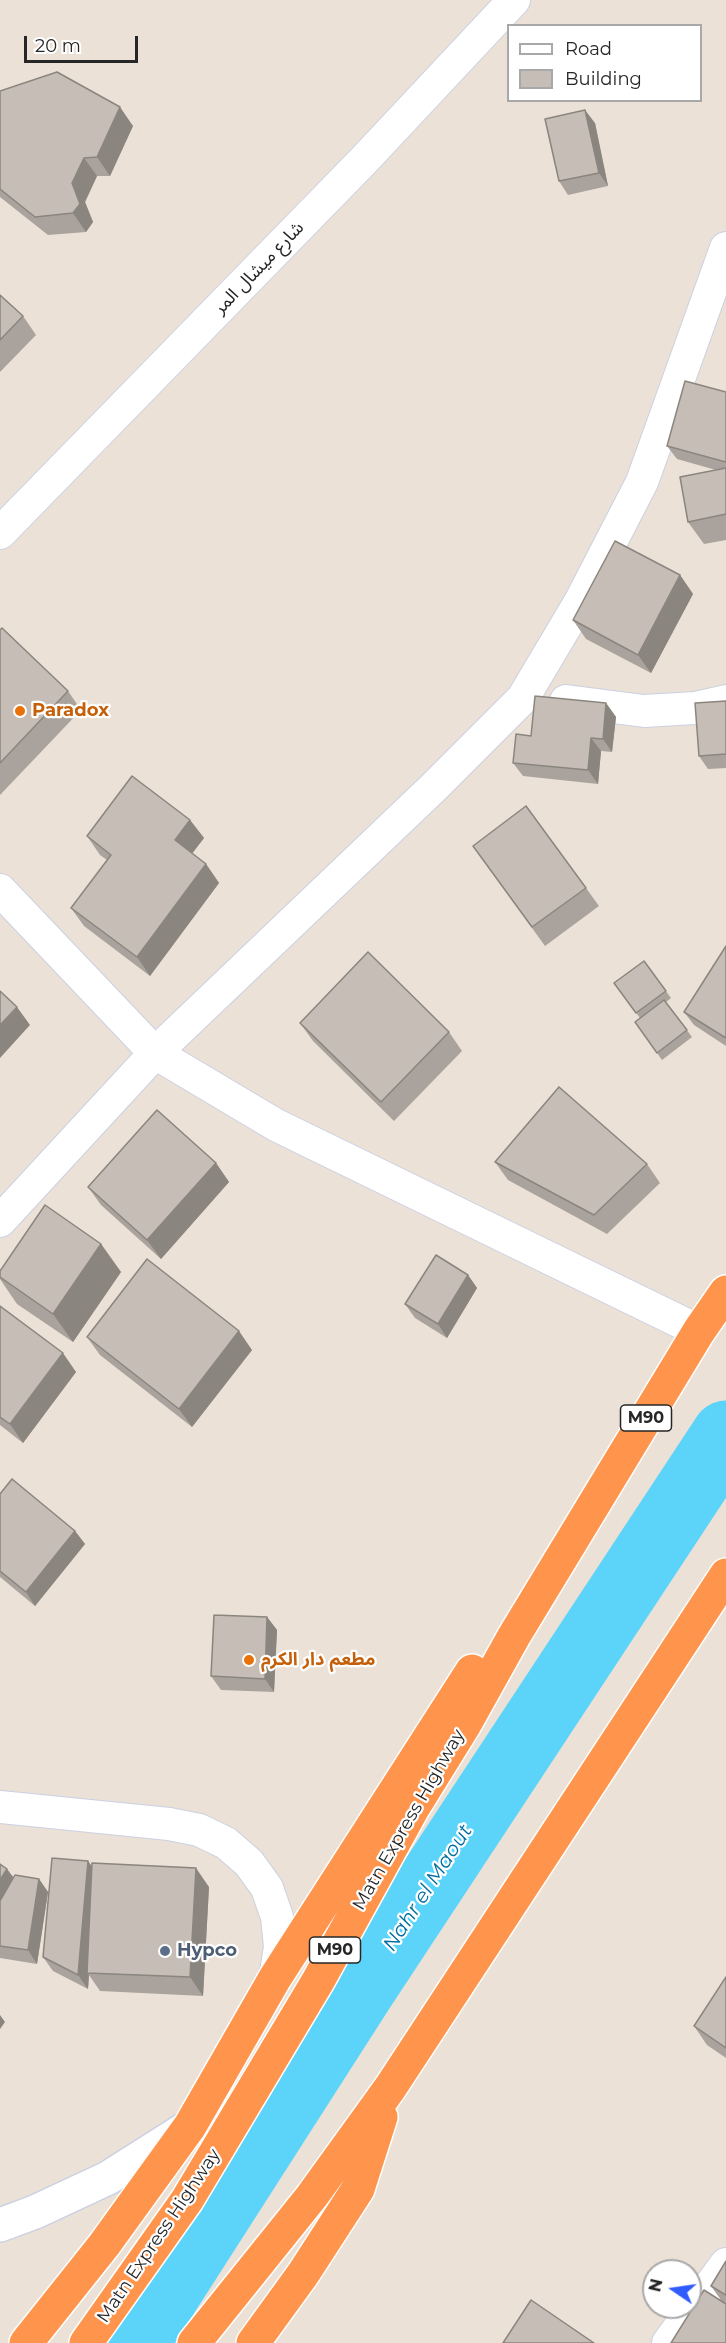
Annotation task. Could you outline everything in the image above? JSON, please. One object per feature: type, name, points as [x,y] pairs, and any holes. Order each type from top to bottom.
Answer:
[{"type":"highway","name":"Matn Express Highway","points":[[86,2343],[187,2200],[318,1981],[413,1808],[699,1331],[726,1292]]},
{"type":"highway","points":[[26,2343],[104,2245],[190,2126],[275,1978],[484,1652],[569,1546]]},
{"type":"highway","points":[[194,2343],[312,2196],[390,2088],[726,1575]]},
{"type":"highway","points":[[253,2343],[303,2274],[358,2189],[390,2088]]},
{"type":"street","name":"شارع ميشال المر","points":[[0,533],[366,158],[514,0]]},
{"type":"street","points":[[0,1221],[155,1053],[434,787],[523,698],[580,602],[642,482],[726,248]]},
{"type":"street","points":[[523,698],[540,697],[644,711],[695,708],[726,701]]},
{"type":"street","points":[[0,890],[155,1053],[276,1125],[699,1331]]},
{"type":"street","points":[[0,1807],[169,1824],[199,1830],[226,1843],[249,1863],[267,1888],[277,1917],[280,1947],[275,1978]]},
{"type":"street","points":[[0,2225],[35,2212],[108,2178],[190,2126]]},
{"type":"street","points":[[668,2343],[726,2264]]},
{"type":"building","points":[[57,72],[120,107],[97,157],[84,158],[72,183],[80,204],[73,213],[35,217],[0,189],[0,91]]},
{"type":"building","points":[[585,110],[599,173],[559,181],[545,119]]},
{"type":"building","points":[[0,295],[23,316],[0,340]]},
{"type":"building","points":[[685,381],[726,392],[726,462],[667,446]]},
{"type":"building","points":[[726,468],[726,514],[688,522],[680,477]]},
{"type":"building","points":[[615,541],[680,575],[638,655],[573,620]]},
{"type":"building","points":[[2,628],[68,691],[0,763],[0,630]]},
{"type":"building","points":[[535,696],[606,703],[603,739],[591,738],[588,770],[513,763],[516,734],[531,736]]},
{"type":"building","points":[[726,701],[726,754],[699,756],[695,703]]},
{"type":"building","points":[[132,776],[190,820],[175,840],[206,864],[137,957],[71,908],[111,855],[87,836]]},
{"type":"building","points":[[526,806],[586,888],[532,927],[473,846]]},
{"type":"building","points":[[726,946],[726,1038],[684,1012]]},
{"type":"building","points":[[368,952],[449,1032],[381,1102],[300,1023]]},
{"type":"building","points":[[644,961],[666,991],[636,1013],[614,983]]},
{"type":"building","points":[[0,991],[17,1007],[0,1025]]},
{"type":"building","points":[[664,1000],[687,1030],[657,1053],[635,1022]]},
{"type":"building","points":[[559,1087],[647,1164],[594,1215],[495,1162]]},
{"type":"building","points":[[157,1110],[216,1163],[147,1240],[88,1187]]},
{"type":"building","points":[[45,1205],[101,1244],[53,1314],[0,1277],[0,1271]]},
{"type":"building","points":[[436,1255],[468,1275],[438,1324],[405,1304]]},
{"type":"building","points":[[147,1259],[239,1331],[179,1409],[87,1337]]},
{"type":"building","points":[[0,1306],[63,1353],[10,1424],[0,1417]]},
{"type":"building","points":[[12,1479],[75,1531],[26,1592],[0,1571],[0,1494]]},
{"type":"building","name":"مطعم دار الكرم","points":[[214,1615],[267,1617],[265,1679],[211,1676]]},
{"type":"building","points":[[52,1858],[88,1861],[78,1975],[43,1957]]},
{"type":"building","points":[[92,1863],[196,1868],[190,1977],[87,1973]]},
{"type":"building","points":[[0,1864],[7,1869],[0,1880]]},
{"type":"building","points":[[15,1875],[39,1879],[28,1950],[0,1946],[0,1901]]},
{"type":"building","points":[[726,1977],[726,2048],[694,2026]]},
{"type":"building","points":[[726,2261],[726,2295],[711,2286]]},
{"type":"building","points":[[704,2290],[726,2304],[726,2343],[671,2343],[686,2319],[702,2319]]},
{"type":"building","points":[[531,2300],[594,2343],[503,2343]]},
{"type":"waterway","name":"Nahr el Maout","points":[[134,2343],[361,1989],[726,1435]]},
{"type":"place","name":"Paradox","points":[[20,711]]},
{"type":"place","name":"مطعم دار الكرم","points":[[249,1660]]},
{"type":"place","name":"Hypco","points":[[165,1951]]}]
